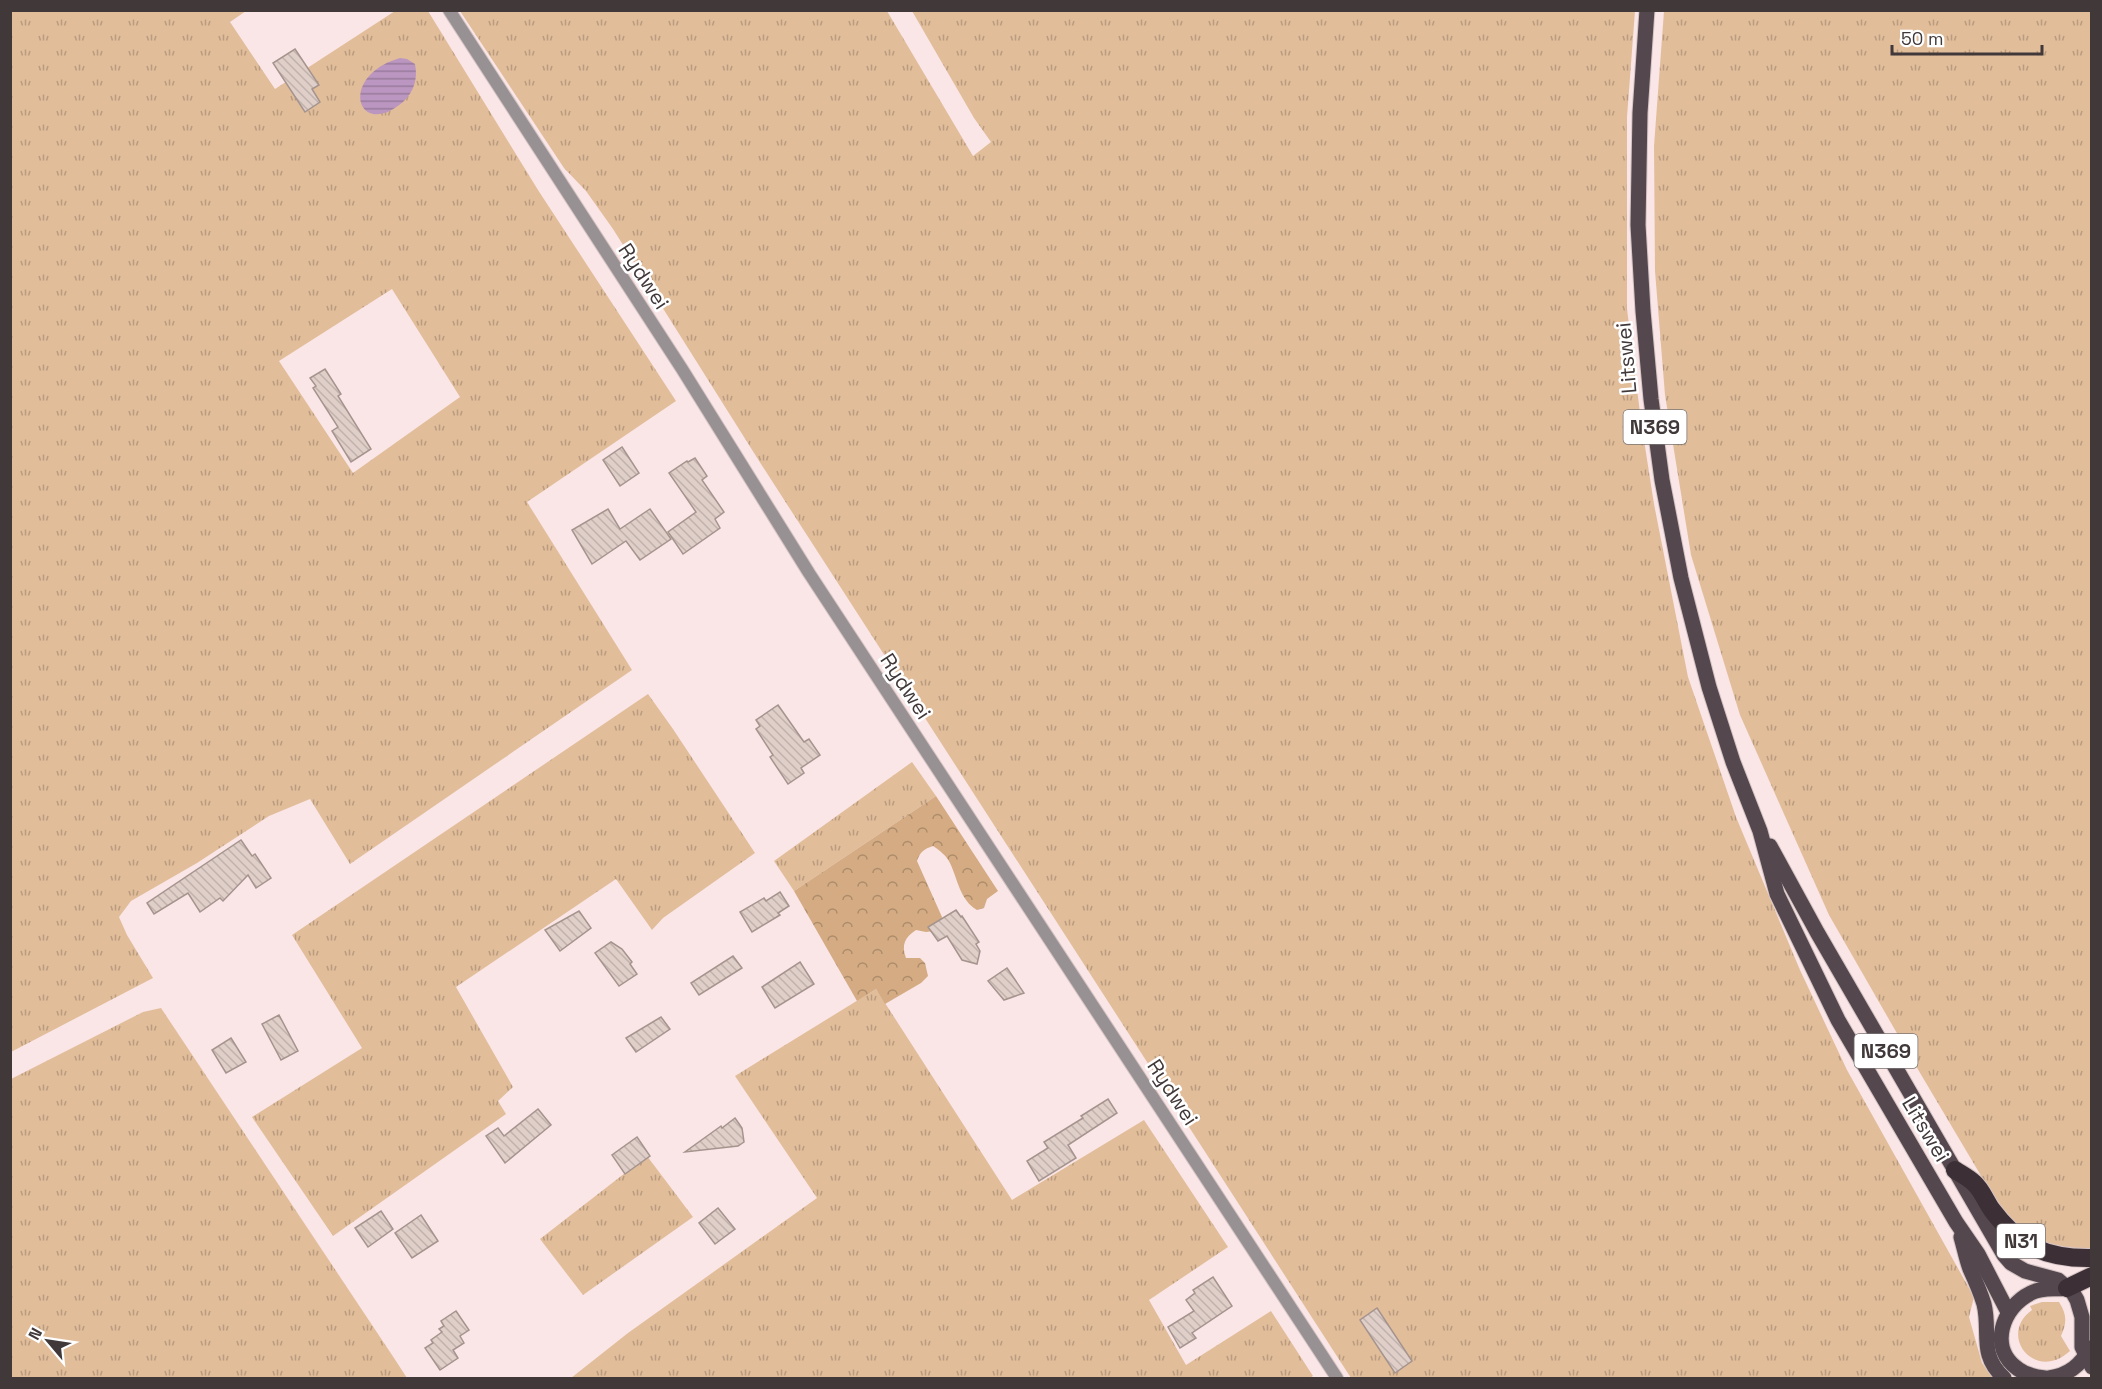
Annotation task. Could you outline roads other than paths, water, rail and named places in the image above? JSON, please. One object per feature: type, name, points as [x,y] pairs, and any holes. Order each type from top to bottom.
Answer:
[{"type":"highway","name":"N31","points":[[1955,1170],[1975,1184],[2007,1229],[2033,1248],[2062,1258],[2091,1258]]},
{"type":"highway","points":[[2067,1288],[2091,1276]]},
{"type":"main road","name":"Litswei","points":[[1647,10],[1640,113],[1638,225],[1651,399],[1662,480],[1681,578],[1709,687],[1733,762],[1760,831],[1777,894],[1838,1020],[1956,1222],[1978,1254],[2008,1312]]},
{"type":"main road","name":"Litswei","points":[[1760,831],[1792,885],[1816,932],[2004,1255],[2011,1263],[2030,1273],[2058,1280],[2067,1288]]},
{"type":"main road","name":"N369","points":[[1956,1222],[1969,1267],[1984,1305],[1985,1342],[1990,1359],[1996,1371],[2004,1378]]},
{"type":"main road","points":[[2067,1288],[2077,1300],[2082,1317],[2082,1347],[2089,1356],[2068,1373],[2047,1378],[2032,1376],[2019,1370],[2006,1355],[2002,1335],[2008,1312],[2014,1304],[2033,1292],[2067,1288]]},
{"type":"street","name":"Rydwei","points":[[449,10],[688,379],[809,573],[1337,1378]]}]
